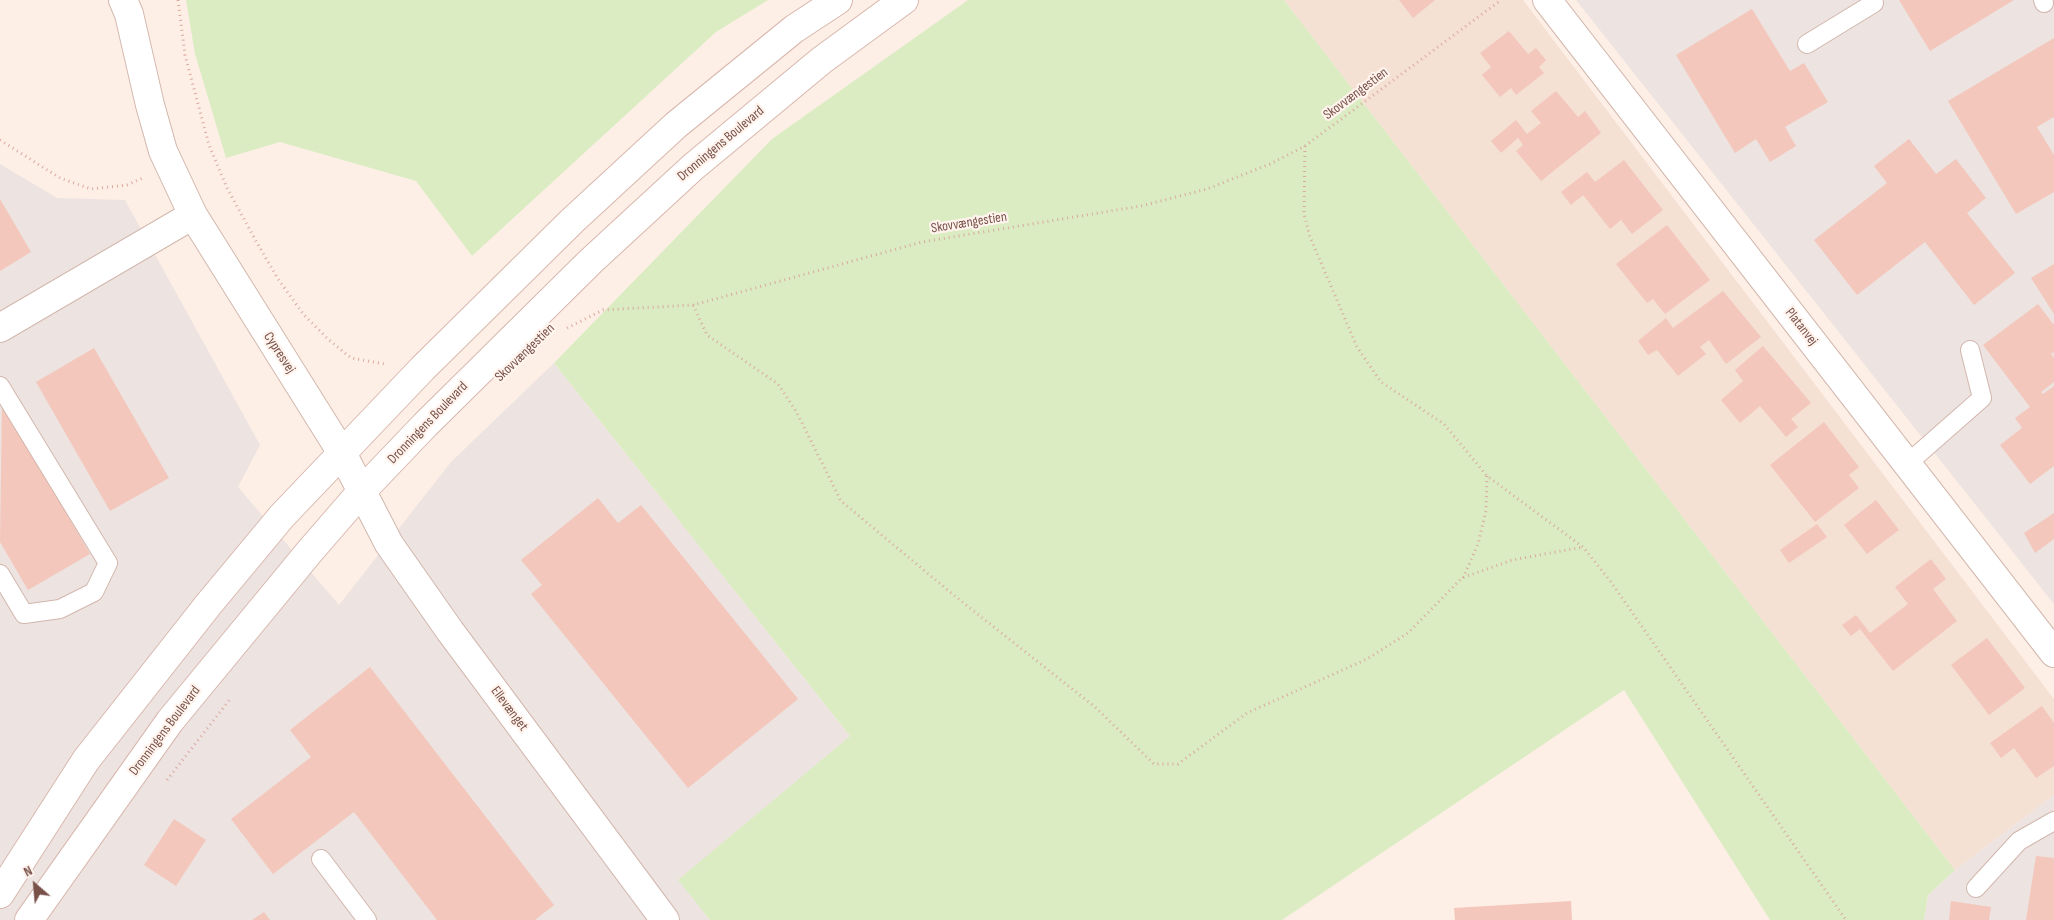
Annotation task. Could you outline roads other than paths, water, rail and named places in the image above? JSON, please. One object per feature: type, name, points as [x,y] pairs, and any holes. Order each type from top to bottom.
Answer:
[{"type":"main road","name":"Cypresvej","points":[[123,0],[129,14],[150,106],[169,167],[193,215],[342,453],[362,491]]},
{"type":"main road","points":[[0,894],[86,760],[208,605],[282,516],[402,390],[572,222],[676,124],[794,29],[838,0]]},
{"type":"main road","name":"Dronningens Boulevard","points":[[29,920],[170,721],[362,491],[425,425],[591,261],[693,168],[822,60],[904,0]]},
{"type":"main road","name":"Platanvej","points":[[1547,0],[2054,653]]},
{"type":"main road","points":[[0,328],[193,215]]},
{"type":"main road","name":"Ellevænget","points":[[362,491],[389,544],[450,631],[666,920]]},
{"type":"lane","points":[[1807,44],[1874,3]]},
{"type":"lane","points":[[1907,464],[1982,398],[1970,350]]},
{"type":"lane","points":[[0,386],[108,563],[94,592],[60,609],[24,614],[0,574]]},
{"type":"lane","points":[[1976,888],[2019,841],[2054,821]]},
{"type":"lane","points":[[321,859],[367,920]]}]
